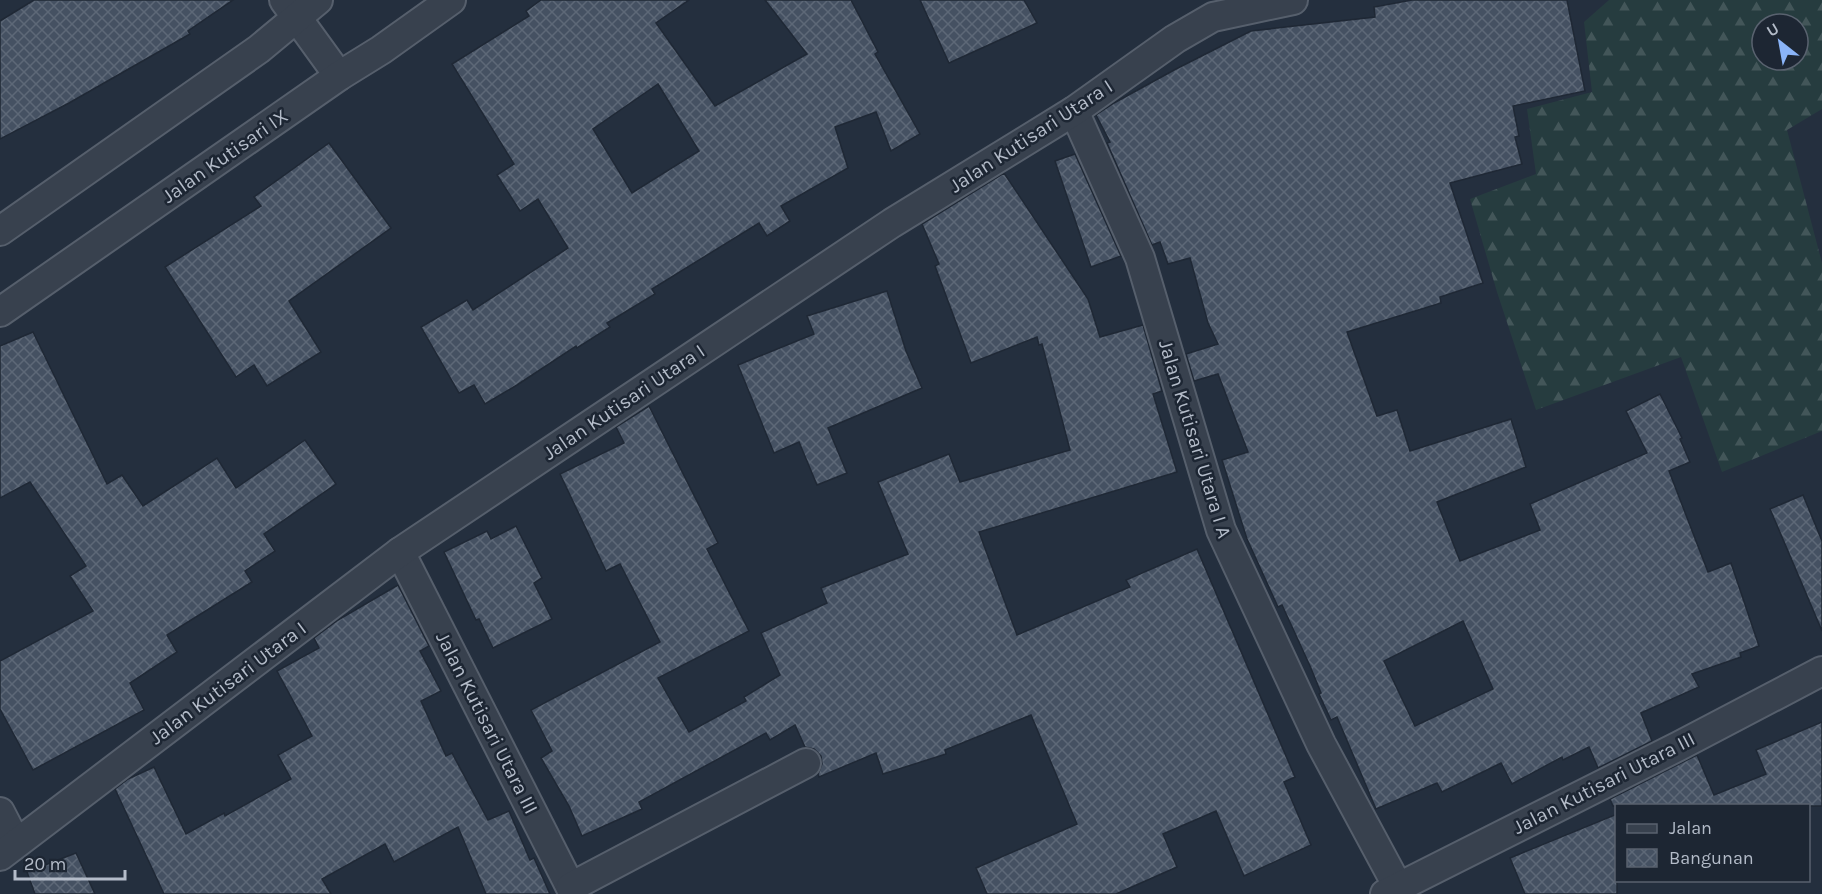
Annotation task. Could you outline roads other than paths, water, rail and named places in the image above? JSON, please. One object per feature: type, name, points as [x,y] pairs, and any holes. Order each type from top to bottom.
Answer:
[{"type":"street","points":[[3,223],[259,49],[302,25],[318,0]]},
{"type":"street","name":"Jalan Kutisari IX","points":[[0,312],[451,0]]},
{"type":"street","name":"Jalan Kutisari Utara I","points":[[0,812],[8,849],[400,552],[892,223],[1074,111],[1175,39],[1213,17],[1293,0]]},
{"type":"street","points":[[302,25],[339,76]]},
{"type":"street","name":"Jalan Kutisari Utara I A","points":[[1074,111],[1140,258],[1221,530],[1392,890]]},
{"type":"street","name":"Jalan Kutisari Utara III","points":[[400,552],[573,891]]},
{"type":"street","name":"Jalan Kutisari Utara III","points":[[1392,890],[1679,746],[1822,671]]},
{"type":"street","points":[[573,891],[806,763]]}]
